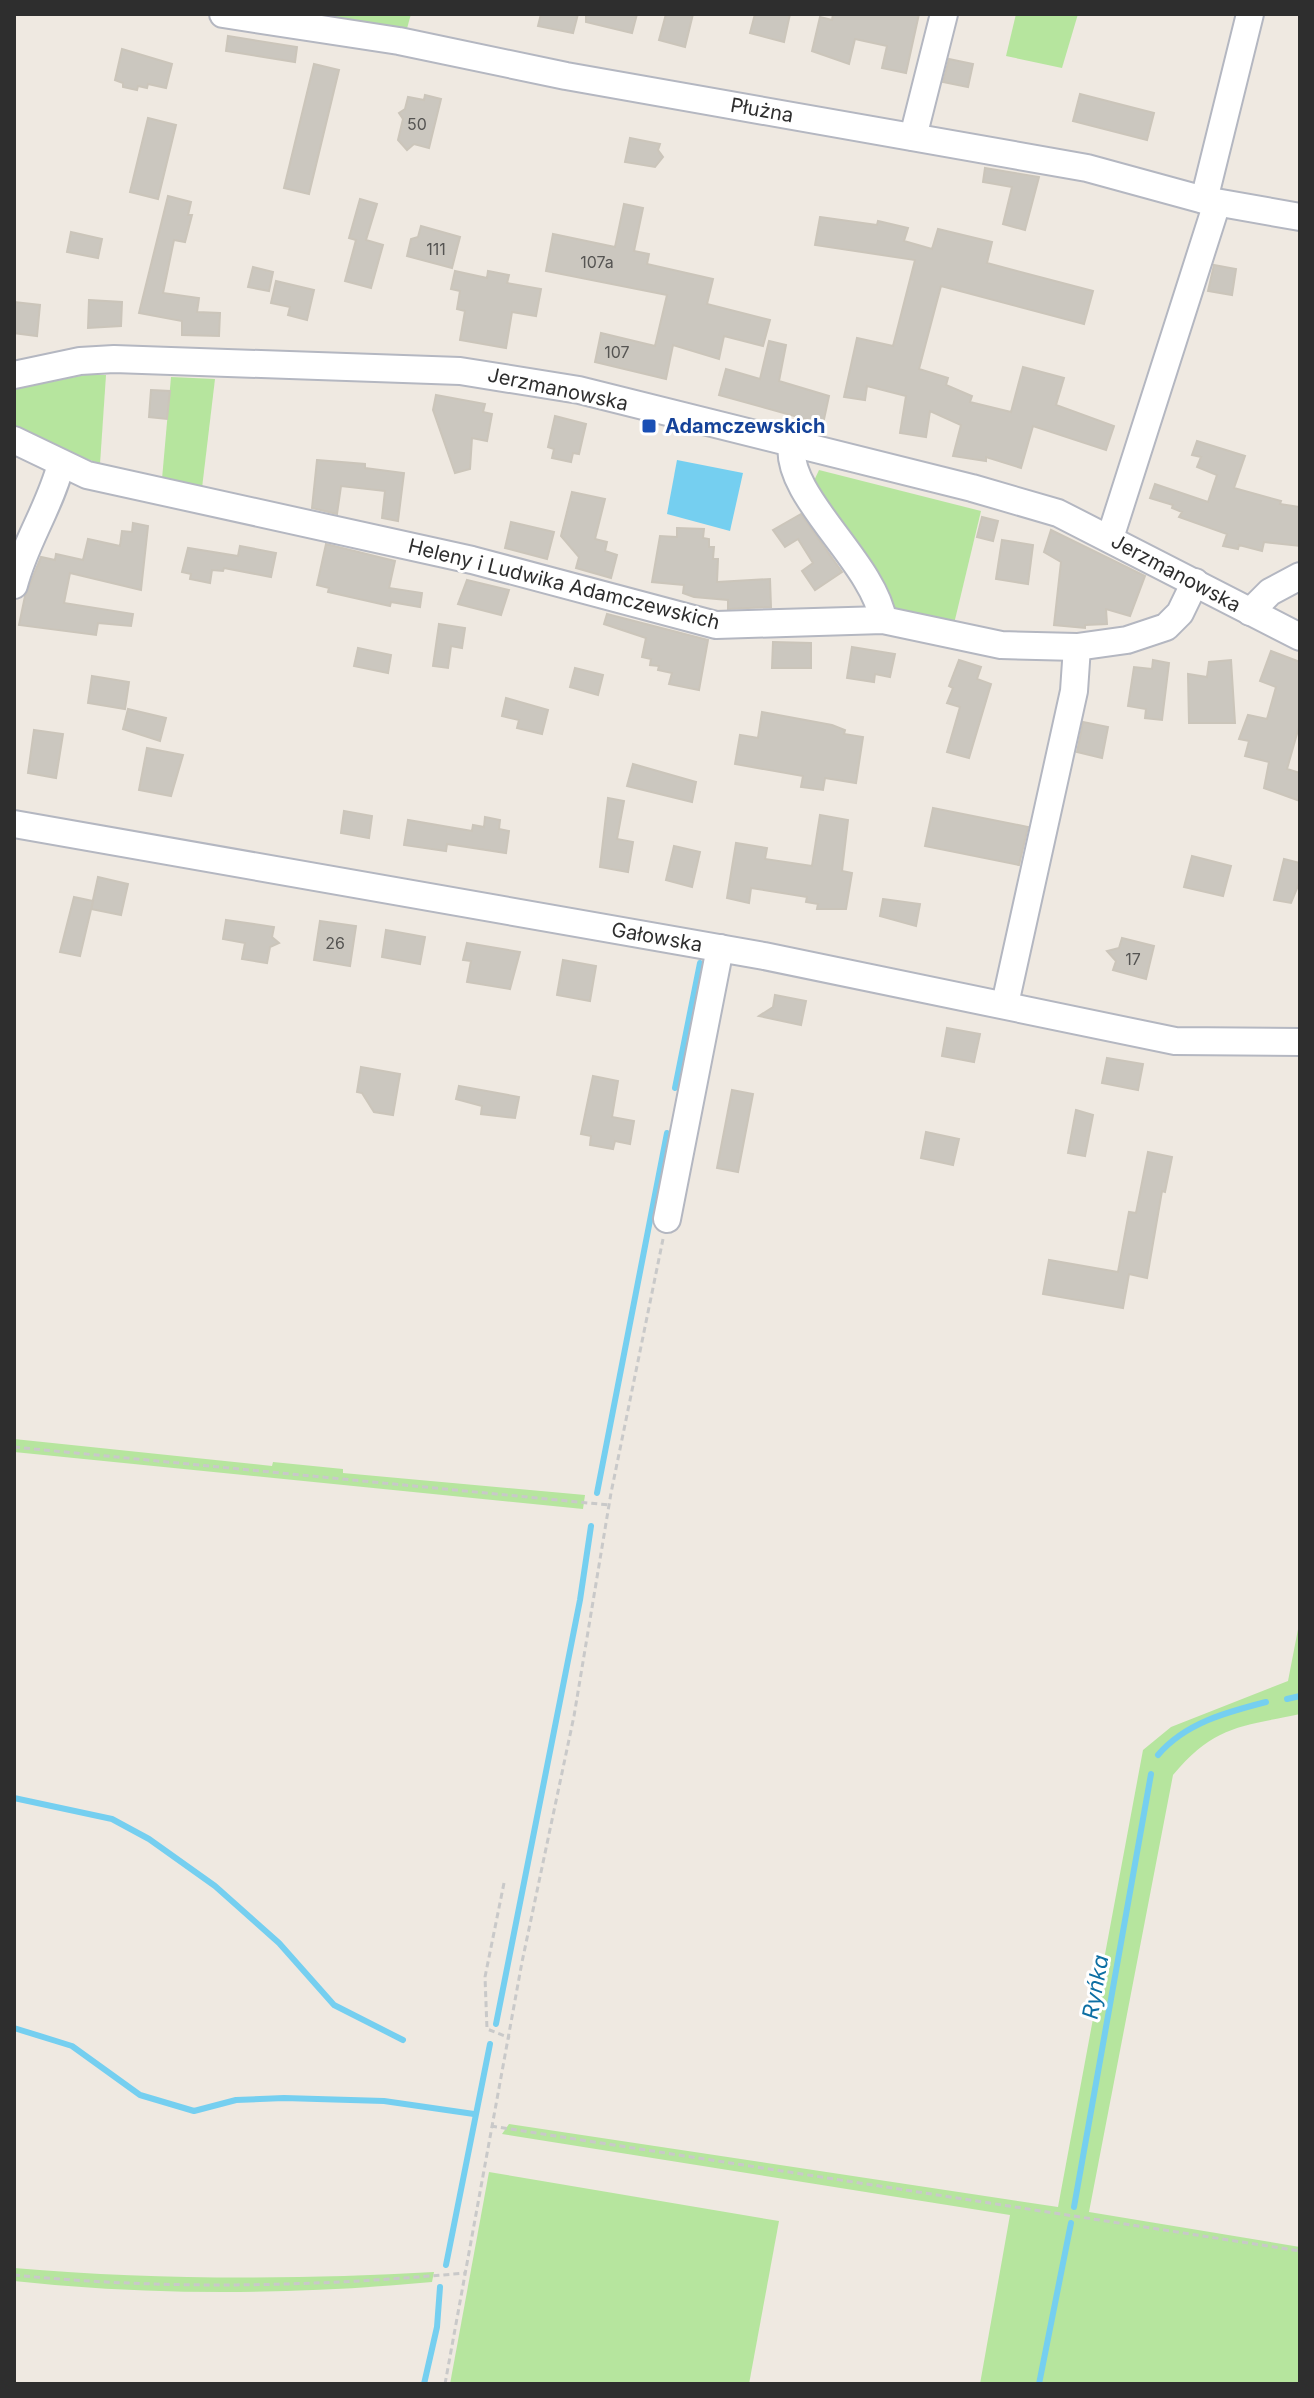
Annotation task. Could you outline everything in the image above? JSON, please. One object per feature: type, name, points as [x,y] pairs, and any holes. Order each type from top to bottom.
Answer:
[{"type":"street","name":"Płużna","points":[[223,14],[399,41],[566,76],[1087,168],[1210,202],[1300,217]]},
{"type":"street","points":[[913,137],[944,14]]},
{"type":"street","points":[[1110,538],[1210,202],[1250,14]]},
{"type":"street","name":"Jerzmanowska","points":[[14,375],[80,361],[114,359],[472,372],[579,390],[1024,502],[1110,538],[1300,637]]},
{"type":"street","name":"Heleny i Ludwika Adamczewskich","points":[[14,440],[61,464],[124,483],[472,560],[716,625],[883,620],[1001,645],[1077,647],[1127,640],[1166,627],[1180,613],[1195,582]]},
{"type":"street","points":[[792,443],[795,475],[867,580],[880,602],[883,620]]},
{"type":"street","points":[[14,585],[22,554],[48,509],[61,464]]},
{"type":"street","points":[[1250,612],[1270,592],[1300,576]]},
{"type":"street","points":[[1005,1004],[1069,715],[1077,647]]},
{"type":"street","name":"Gałowska","points":[[14,824],[720,948],[1175,1041],[1300,1042]]},
{"type":"street","points":[[667,1219],[720,948]]},
{"type":"path","points":[[445,2384],[491,2126],[574,1716],[609,1505],[667,1219]]},
{"type":"path","points":[[14,1447],[609,1505]]},
{"type":"path","points":[[504,1883],[485,1977],[487,2029],[510,2038]]},
{"type":"path","points":[[491,2126],[1300,2251]]},
{"type":"path","points":[[14,2275],[168,2286],[353,2283],[465,2273]]},
{"type":"green space","points":[[294,14],[411,14],[406,32]]},
{"type":"green space","points":[[1016,14],[1078,14],[1062,68],[1006,56]]},
{"type":"green space","points":[[85,375],[106,375],[100,464],[16,431],[16,389]]},
{"type":"green space","points":[[171,377],[215,379],[202,488],[162,479]]},
{"type":"green space","points":[[819,470],[981,511],[953,628],[892,609],[812,485]]},
{"type":"green space","points":[[14,1439],[585,1495],[583,1509],[14,1452]]},
{"type":"green space","points":[[1300,1619],[1300,1714],[1245,1726],[1216,1737],[1202,1746],[1173,1775],[1089,2212],[1300,2247],[1300,2384],[980,2384],[1010,2215],[502,2134],[509,2124],[1058,2207],[1143,1750],[1171,1727],[1288,1681]]},
{"type":"green space","points":[[489,2172],[779,2221],[749,2384],[450,2384]]},
{"type":"green space","points":[[14,2268],[224,2278],[434,2272],[432,2282],[223,2292],[118,2289],[14,2281]]},
{"type":"water","points":[[677,460],[743,473],[730,531],[667,514]]},
{"type":"building","points":[[541,14],[578,14],[573,33],[538,26]]},
{"type":"building","points":[[586,14],[637,14],[632,33],[586,22]]},
{"type":"building","points":[[666,14],[693,14],[685,47],[659,40]]},
{"type":"building","points":[[755,14],[790,14],[784,42],[750,33]]},
{"type":"building","points":[[833,14],[919,14],[906,73],[882,68],[887,46],[855,39],[849,64],[812,51],[820,17],[832,20]]},
{"type":"building","points":[[228,36],[297,47],[295,62],[226,51]]},
{"type":"building","points":[[122,49],[172,64],[166,88],[148,84],[147,88],[138,86],[137,90],[123,87],[123,83],[115,80]]},
{"type":"building","points":[[949,59],[973,64],[968,87],[943,82]]},
{"type":"building","points":[[314,64],[339,70],[309,194],[284,188]]},
{"type":"building","points":[[1080,94],[1154,113],[1147,140],[1073,121]]},
{"type":"building","points":[[425,95],[441,99],[429,148],[414,144],[407,150],[398,140],[403,119],[399,113],[405,109],[408,97],[424,100]]},
{"type":"building","points":[[148,118],[176,125],[158,199],[130,192]]},
{"type":"building","points":[[630,138],[660,144],[658,150],[663,157],[655,167],[625,162]]},
{"type":"building","points":[[985,168],[1039,177],[1025,230],[1003,224],[1012,187],[983,182]]},
{"type":"building","points":[[168,196],[191,202],[188,215],[192,215],[185,242],[174,240],[163,293],[199,298],[197,312],[220,313],[219,336],[182,335],[182,321],[139,313]]},
{"type":"building","points":[[360,199],[377,204],[366,240],[383,245],[371,288],[345,281],[356,240],[349,238]]},
{"type":"building","points":[[624,204],[643,208],[634,251],[649,254],[647,264],[713,279],[707,304],[770,320],[763,346],[724,336],[719,359],[673,345],[666,379],[595,362],[601,333],[655,346],[667,295],[546,271],[553,234],[615,247]]},
{"type":"building","points":[[820,217],[877,225],[878,221],[908,228],[904,241],[932,249],[938,229],[992,242],[987,263],[1093,291],[1084,324],[941,286],[919,369],[948,378],[946,385],[972,396],[970,402],[1011,412],[1023,367],[1064,378],[1056,405],[1114,426],[1106,450],[1033,426],[1021,468],[986,457],[986,461],[953,456],[961,425],[930,411],[926,437],[900,433],[906,396],[867,386],[865,400],[844,397],[857,338],[893,346],[915,260],[815,245]]},
{"type":"building","points":[[421,226],[460,237],[452,268],[407,256],[411,239],[418,237]]},
{"type":"building","points":[[71,232],[102,239],[98,258],[67,252]]},
{"type":"building","points":[[1214,265],[1236,269],[1232,295],[1208,291]]},
{"type":"building","points":[[253,267],[273,272],[269,291],[248,287]]},
{"type":"building","points":[[455,271],[487,278],[488,271],[509,275],[507,283],[541,289],[536,316],[512,312],[506,348],[460,340],[465,311],[457,309],[460,291],[451,289]]},
{"type":"building","points":[[276,281],[314,290],[307,320],[288,315],[290,307],[271,303]]},
{"type":"building","points":[[89,300],[122,302],[121,326],[88,328]]},
{"type":"building","points":[[14,302],[40,305],[37,336],[14,333]]},
{"type":"building","points":[[769,341],[786,345],[779,381],[829,396],[823,424],[719,395],[726,369],[760,379]]},
{"type":"building","points":[[151,390],[170,391],[167,419],[149,417]]},
{"type":"building","points":[[436,395],[485,404],[483,412],[492,414],[487,441],[472,438],[470,469],[455,473],[433,410]]},
{"type":"building","points":[[555,416],[586,424],[579,454],[573,453],[571,462],[552,458],[554,449],[548,447]]},
{"type":"building","points":[[1197,441],[1245,456],[1234,488],[1281,501],[1280,504],[1300,507],[1300,546],[1264,542],[1262,551],[1239,545],[1238,549],[1223,546],[1227,534],[1179,517],[1182,512],[1172,508],[1173,505],[1150,498],[1155,484],[1208,502],[1217,475],[1197,467],[1201,457],[1192,455]]},
{"type":"building","points":[[317,460],[365,464],[365,468],[404,473],[398,521],[382,518],[385,491],[341,486],[337,514],[312,508]]},
{"type":"building","points":[[572,492],[605,499],[595,539],[607,542],[605,551],[617,555],[611,578],[576,568],[579,557],[561,536]]},
{"type":"building","points":[[801,514],[842,572],[815,590],[802,571],[813,563],[798,539],[785,547],[773,530]]},
{"type":"building","points":[[982,517],[998,521],[993,541],[977,537]]},
{"type":"building","points":[[511,522],[554,532],[547,559],[505,548]]},
{"type":"building","points":[[133,523],[148,526],[141,590],[70,573],[64,603],[133,614],[131,626],[98,623],[96,635],[19,625],[25,596],[41,557],[55,560],[56,554],[83,560],[88,539],[120,546],[122,531],[132,532]]},
{"type":"building","points":[[677,528],[704,529],[703,538],[709,539],[709,547],[714,547],[713,559],[718,559],[717,582],[770,579],[771,607],[728,609],[728,600],[694,597],[683,593],[684,585],[652,582],[660,536],[677,537]]},
{"type":"building","points":[[1051,530],[1145,576],[1130,616],[1106,609],[1107,624],[1085,625],[1085,628],[1054,625],[1061,562],[1044,552]]},
{"type":"building","points":[[1002,540],[1033,545],[1028,584],[996,579]]},
{"type":"building","points":[[326,544],[395,561],[389,588],[422,593],[420,607],[391,602],[390,606],[328,592],[329,588],[317,585]]},
{"type":"building","points":[[240,546],[276,553],[271,577],[224,568],[223,571],[212,570],[210,583],[190,579],[191,574],[182,572],[188,548],[238,556]]},
{"type":"building","points":[[467,580],[509,590],[501,615],[458,604]]},
{"type":"building","points":[[607,614],[708,640],[699,690],[669,684],[672,673],[658,670],[659,666],[650,665],[651,659],[642,657],[646,638],[604,624]]},
{"type":"building","points":[[439,624],[465,628],[462,648],[451,646],[448,668],[433,666]]},
{"type":"building","points":[[773,642],[811,643],[811,668],[772,668]]},
{"type":"building","points":[[852,647],[895,654],[890,677],[875,674],[874,682],[847,678]]},
{"type":"building","points":[[358,648],[391,655],[388,673],[354,666]]},
{"type":"building","points":[[1271,651],[1300,662],[1300,723],[1287,769],[1300,773],[1300,801],[1264,788],[1269,762],[1245,756],[1249,741],[1239,739],[1248,715],[1267,719],[1276,687],[1260,681]]},
{"type":"building","points":[[959,660],[981,667],[977,679],[991,684],[969,758],[947,752],[960,707],[947,703],[953,688],[949,686]]},
{"type":"building","points":[[1153,660],[1169,663],[1162,720],[1145,718],[1146,709],[1128,706],[1134,667],[1152,669]]},
{"type":"building","points":[[1231,660],[1235,723],[1189,723],[1188,674],[1207,677],[1209,662]]},
{"type":"building","points":[[575,668],[603,675],[598,695],[570,687]]},
{"type":"building","points":[[92,676],[129,682],[125,709],[88,703]]},
{"type":"building","points":[[506,698],[548,710],[542,734],[517,728],[519,720],[502,716]]},
{"type":"building","points":[[128,709],[166,718],[160,741],[123,729]]},
{"type":"building","points":[[762,712],[832,725],[845,730],[844,734],[863,737],[856,783],[825,778],[823,790],[801,787],[803,776],[735,764],[740,735],[758,738]]},
{"type":"building","points":[[1083,722],[1108,727],[1102,758],[1077,752]]},
{"type":"building","points":[[34,730],[63,734],[56,778],[28,773]]},
{"type":"building","points":[[147,748],[183,755],[171,796],[139,790]]},
{"type":"building","points":[[633,764],[696,782],[692,802],[627,786]]},
{"type":"building","points":[[608,798],[624,801],[617,839],[633,842],[628,872],[600,867]]},
{"type":"building","points":[[933,808],[1028,827],[1019,865],[925,846]]},
{"type":"building","points":[[344,811],[372,816],[369,838],[341,833]]},
{"type":"building","points":[[820,815],[848,820],[842,871],[852,873],[846,909],[817,909],[818,904],[806,902],[807,897],[751,888],[749,903],[727,898],[736,843],[767,848],[765,859],[812,866]]},
{"type":"building","points":[[485,817],[500,820],[499,829],[509,831],[506,853],[447,844],[446,851],[404,845],[408,820],[472,831],[473,825],[484,827]]},
{"type":"building","points":[[674,846],[700,852],[692,887],[666,880]]},
{"type":"building","points":[[1192,856],[1231,866],[1223,896],[1184,887]]},
{"type":"building","points":[[1284,859],[1300,863],[1300,881],[1291,903],[1274,900]]},
{"type":"building","points":[[98,877],[128,884],[121,915],[91,909]]},
{"type":"building","points":[[74,897],[93,901],[80,956],[60,952]]},
{"type":"building","points":[[883,899],[920,904],[916,926],[880,916]]},
{"type":"building","points":[[226,920],[274,927],[272,937],[279,943],[270,947],[267,963],[242,959],[245,943],[223,939]]},
{"type":"building","points":[[320,921],[356,926],[350,966],[314,960]]},
{"type":"building","points":[[386,930],[425,937],[420,964],[382,957]]},
{"type":"building","points":[[1122,938],[1154,946],[1146,979],[1113,970],[1116,961],[1107,951],[1119,948]]},
{"type":"building","points":[[467,943],[520,952],[510,989],[467,982],[471,961],[463,960]]},
{"type":"building","points":[[563,960],[596,966],[590,1001],[557,995]]},
{"type":"building","points":[[775,995],[806,1001],[801,1025],[759,1016],[773,1007]]},
{"type":"building","points":[[947,1028],[980,1034],[974,1062],[942,1056]]},
{"type":"building","points":[[1107,1058],[1143,1064],[1138,1090],[1102,1083]]},
{"type":"building","points":[[361,1067],[400,1074],[393,1115],[374,1112],[362,1093],[357,1092]]},
{"type":"building","points":[[593,1076],[618,1081],[612,1117],[634,1121],[630,1144],[615,1141],[613,1149],[590,1145],[591,1136],[581,1134]]},
{"type":"building","points":[[459,1086],[519,1097],[515,1118],[481,1114],[482,1106],[456,1099]]},
{"type":"building","points":[[732,1090],[753,1094],[738,1172],[717,1168]]},
{"type":"building","points":[[1076,1110],[1093,1115],[1085,1156],[1068,1153]]},
{"type":"building","points":[[926,1132],[959,1139],[953,1165],[921,1158]]},
{"type":"building","points":[[1148,1152],[1172,1157],[1165,1192],[1162,1191],[1147,1278],[1129,1274],[1123,1308],[1043,1294],[1049,1260],[1118,1272],[1129,1212],[1136,1213]]},
{"type":"waterway","points":[[675,1088],[700,963]]},
{"type":"waterway","points":[[597,1493],[667,1133]]},
{"type":"waterway","points":[[496,2024],[580,1600],[591,1526]]},
{"type":"waterway","name":"Ryńka","points":[[1287,1699],[1300,1696]]},
{"type":"waterway","name":"Ryńka","points":[[1158,1755],[1194,1727],[1266,1702]]},
{"type":"waterway","name":"Ryńka","points":[[1074,2207],[1151,1774]]},
{"type":"waterway","points":[[14,1798],[112,1819],[149,1839],[215,1886],[279,1943],[334,2005],[403,2040]]},
{"type":"waterway","points":[[14,2028],[72,2046],[140,2095],[194,2111],[236,2100],[284,2098],[384,2101],[474,2114]]},
{"type":"waterway","points":[[446,2265],[490,2044]]},
{"type":"waterway","name":"Ryńka","points":[[1039,2384],[1071,2223]]},
{"type":"waterway","points":[[424,2384],[437,2327],[440,2287]]},
{"type":"place","name":"Adamczewskich","points":[[649,426]]}]
